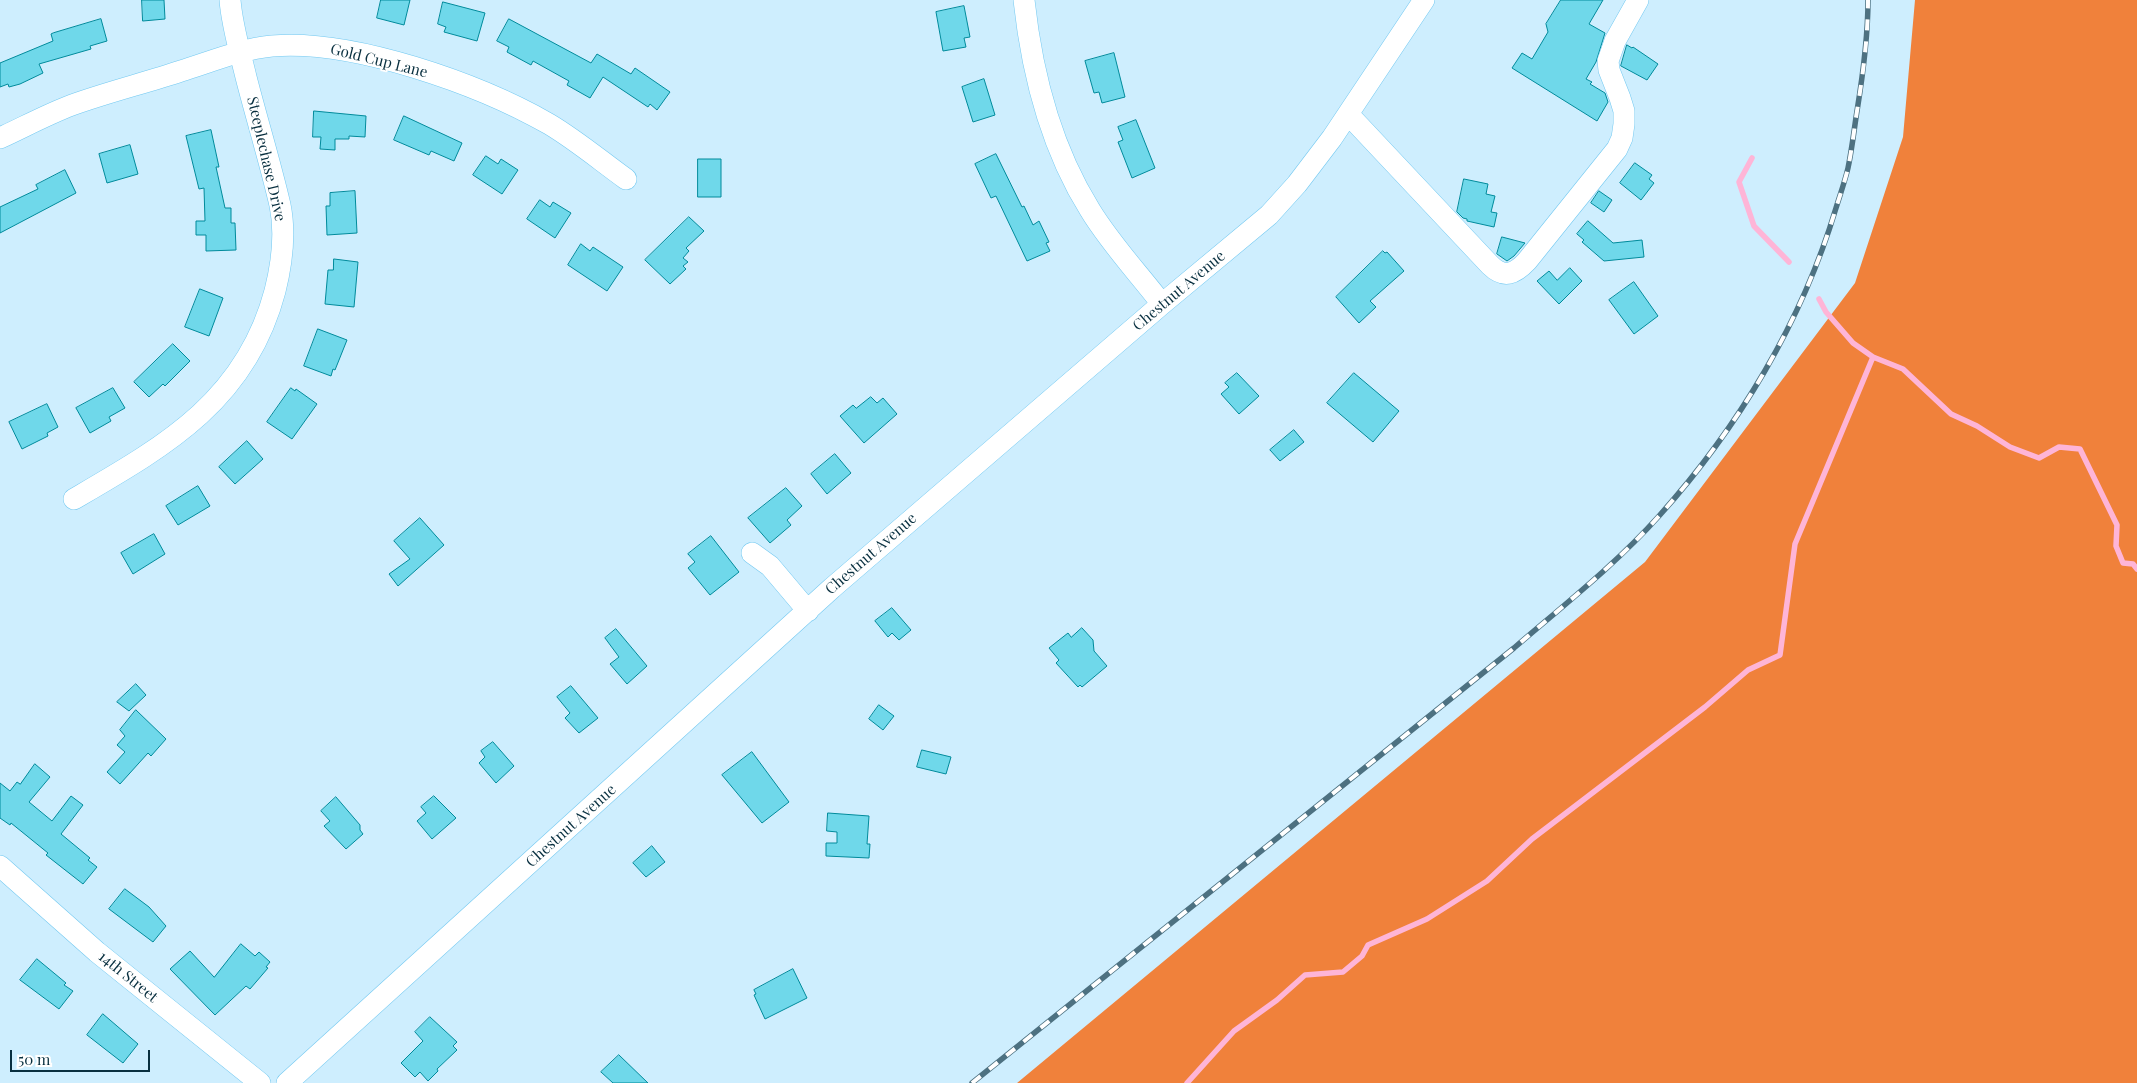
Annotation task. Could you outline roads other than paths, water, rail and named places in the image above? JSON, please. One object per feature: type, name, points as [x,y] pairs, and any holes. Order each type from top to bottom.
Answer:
[{"type":"street","name":"Steeplechase Drive","points":[[74,499],[127,468],[181,432],[214,403],[239,371],[254,344],[270,308],[280,272],[283,240],[280,207],[240,53],[230,0]]},
{"type":"street","points":[[1024,0],[1029,41],[1040,92],[1050,128],[1061,156],[1090,211],[1162,304]]},
{"type":"street","name":"Chestnut Avenue","points":[[287,1083],[808,610],[1162,304],[1269,215],[1297,184],[1348,114],[1424,0]]},
{"type":"street","points":[[1348,114],[1490,266],[1497,272],[1507,274],[1520,269],[1617,149],[1624,124],[1624,111],[1609,70],[1608,61],[1614,41],[1638,0]]},
{"type":"street","name":"Gold Cup Lane","points":[[0,138],[72,106],[240,53],[271,46],[302,45],[340,49],[382,59],[431,73],[510,103],[551,125],[626,179]]},
{"type":"street","points":[[752,553],[770,566],[808,610]]},
{"type":"street","name":"14th Street","points":[[0,866],[97,952],[260,1083]]},
{"type":"waterway","points":[[1752,158],[1739,182],[1754,226],[1789,262]]},
{"type":"waterway","points":[[1819,299],[1826,312],[1853,343],[1873,357],[1903,369],[1951,414],[1977,426],[2010,447],[2039,458],[2059,447],[2080,449],[2117,525],[2116,546],[2123,563],[2133,564],[2137,569]]},
{"type":"waterway","points":[[1187,1083],[1234,1031],[1277,1000],[1305,975],[1343,972],[1362,956],[1368,945],[1427,919],[1487,881],[1532,839],[1705,707],[1748,670],[1780,655],[1795,544],[1873,357]]},
{"type":"railway","points":[[972,1083],[1514,648],[1625,551],[1659,516],[1688,482],[1741,410],[1764,372],[1786,332],[1822,250],[1844,183],[1849,161],[1865,56],[1868,0]]}]
